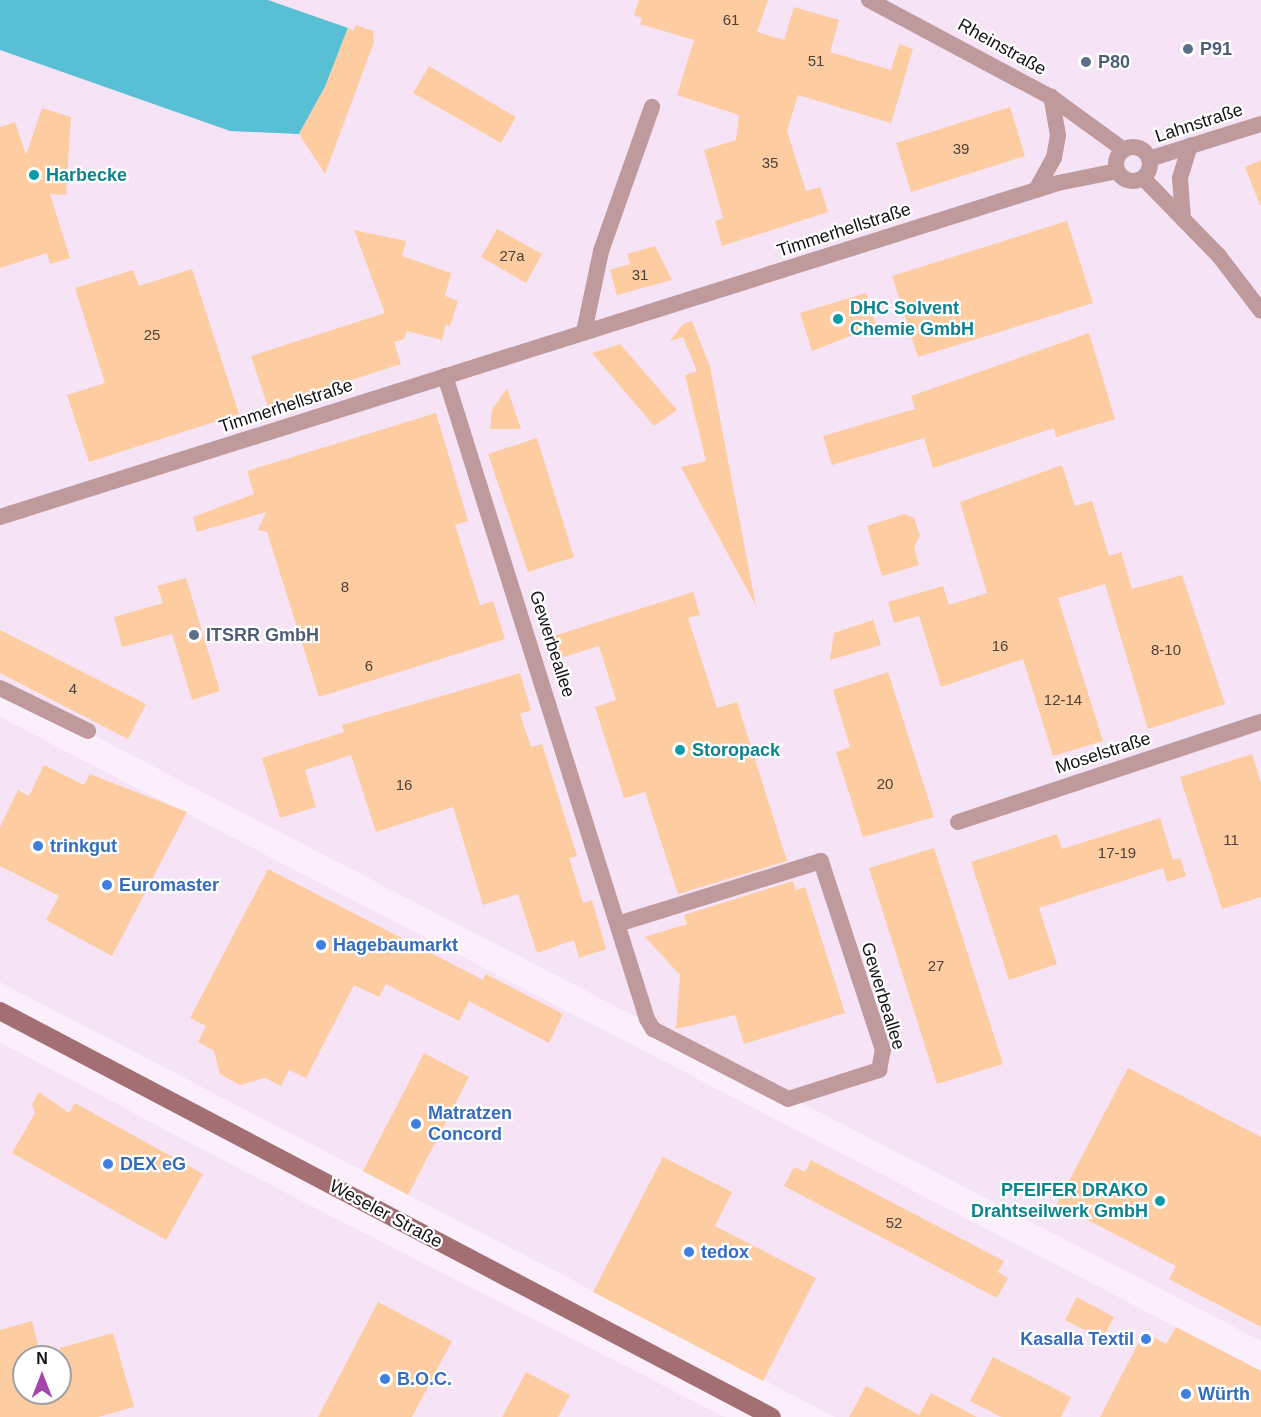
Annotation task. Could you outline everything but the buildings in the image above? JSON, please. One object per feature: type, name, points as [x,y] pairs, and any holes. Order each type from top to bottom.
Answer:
[{"type":"main road","name":"Weseler Straße","points":[[0,1011],[772,1417]]},
{"type":"street","name":"Rheinstraße","points":[[869,0],[1051,97],[1124,150]]},
{"type":"street","name":"Rheinstraße","points":[[1036,190],[1054,158],[1058,135],[1051,97]]},
{"type":"street","points":[[584,332],[601,251],[652,107]]},
{"type":"street","name":"Lahnstraße","points":[[1149,159],[1261,124]]},
{"type":"street","points":[[1183,219],[1180,178],[1191,146]]},
{"type":"street","points":[[1139,148],[1149,159],[1143,178],[1130,181],[1117,171],[1124,150],[1139,148]]},
{"type":"street","name":"Timmerhellstraße","points":[[0,518],[1036,190],[1117,171]]},
{"type":"street","points":[[1143,178],[1183,219],[1261,311]]},
{"type":"street","name":"Gewerbeallee","points":[[445,376],[646,1019],[658,1035],[788,1099],[879,1070],[883,1050],[821,861],[618,924]]},
{"type":"street","points":[[0,688],[88,731]]},
{"type":"street","name":"Moselstraße","points":[[958,822],[1261,722]]},
{"type":"shaded area","points":[[268,0],[1261,0],[1261,1341],[0,687],[0,50],[229,131],[347,28]]},
{"type":"shaded area","points":[[0,717],[1261,1371],[1261,1417],[835,1417],[0,982]]},
{"type":"shaded area","points":[[0,1042],[249,1174],[725,1417],[0,1417]]},
{"type":"water","points":[[0,0],[268,0],[348,28],[325,87],[299,134],[230,131],[0,50]]},
{"type":"place","name":"P91","points":[[1188,49]]},
{"type":"place","name":"P80","points":[[1086,62]]},
{"type":"place","name":"Harbecke","points":[[34,175]]},
{"type":"place","name":"DHC Solvent Chemie GmbH","points":[[838,319]]},
{"type":"place","name":"ITSRR GmbH","points":[[194,635]]},
{"type":"place","name":"Storopack","points":[[680,750]]},
{"type":"place","name":"trinkgut","points":[[38,846]]},
{"type":"place","name":"Euromaster","points":[[107,885]]},
{"type":"place","name":"Hagebaumarkt","points":[[321,945]]},
{"type":"place","name":"Matratzen Concord","points":[[416,1124]]},
{"type":"place","name":"DEX eG","points":[[108,1164]]},
{"type":"place","name":"PFEIFER DRAKO Drahtseilwerk GmbH","points":[[1160,1201]]},
{"type":"place","name":"tedox","points":[[689,1252]]},
{"type":"place","name":"Kasalla Textil","points":[[1146,1339]]},
{"type":"place","name":"B.O.C.","points":[[385,1379]]},
{"type":"place","name":"Würth","points":[[1186,1394]]}]
